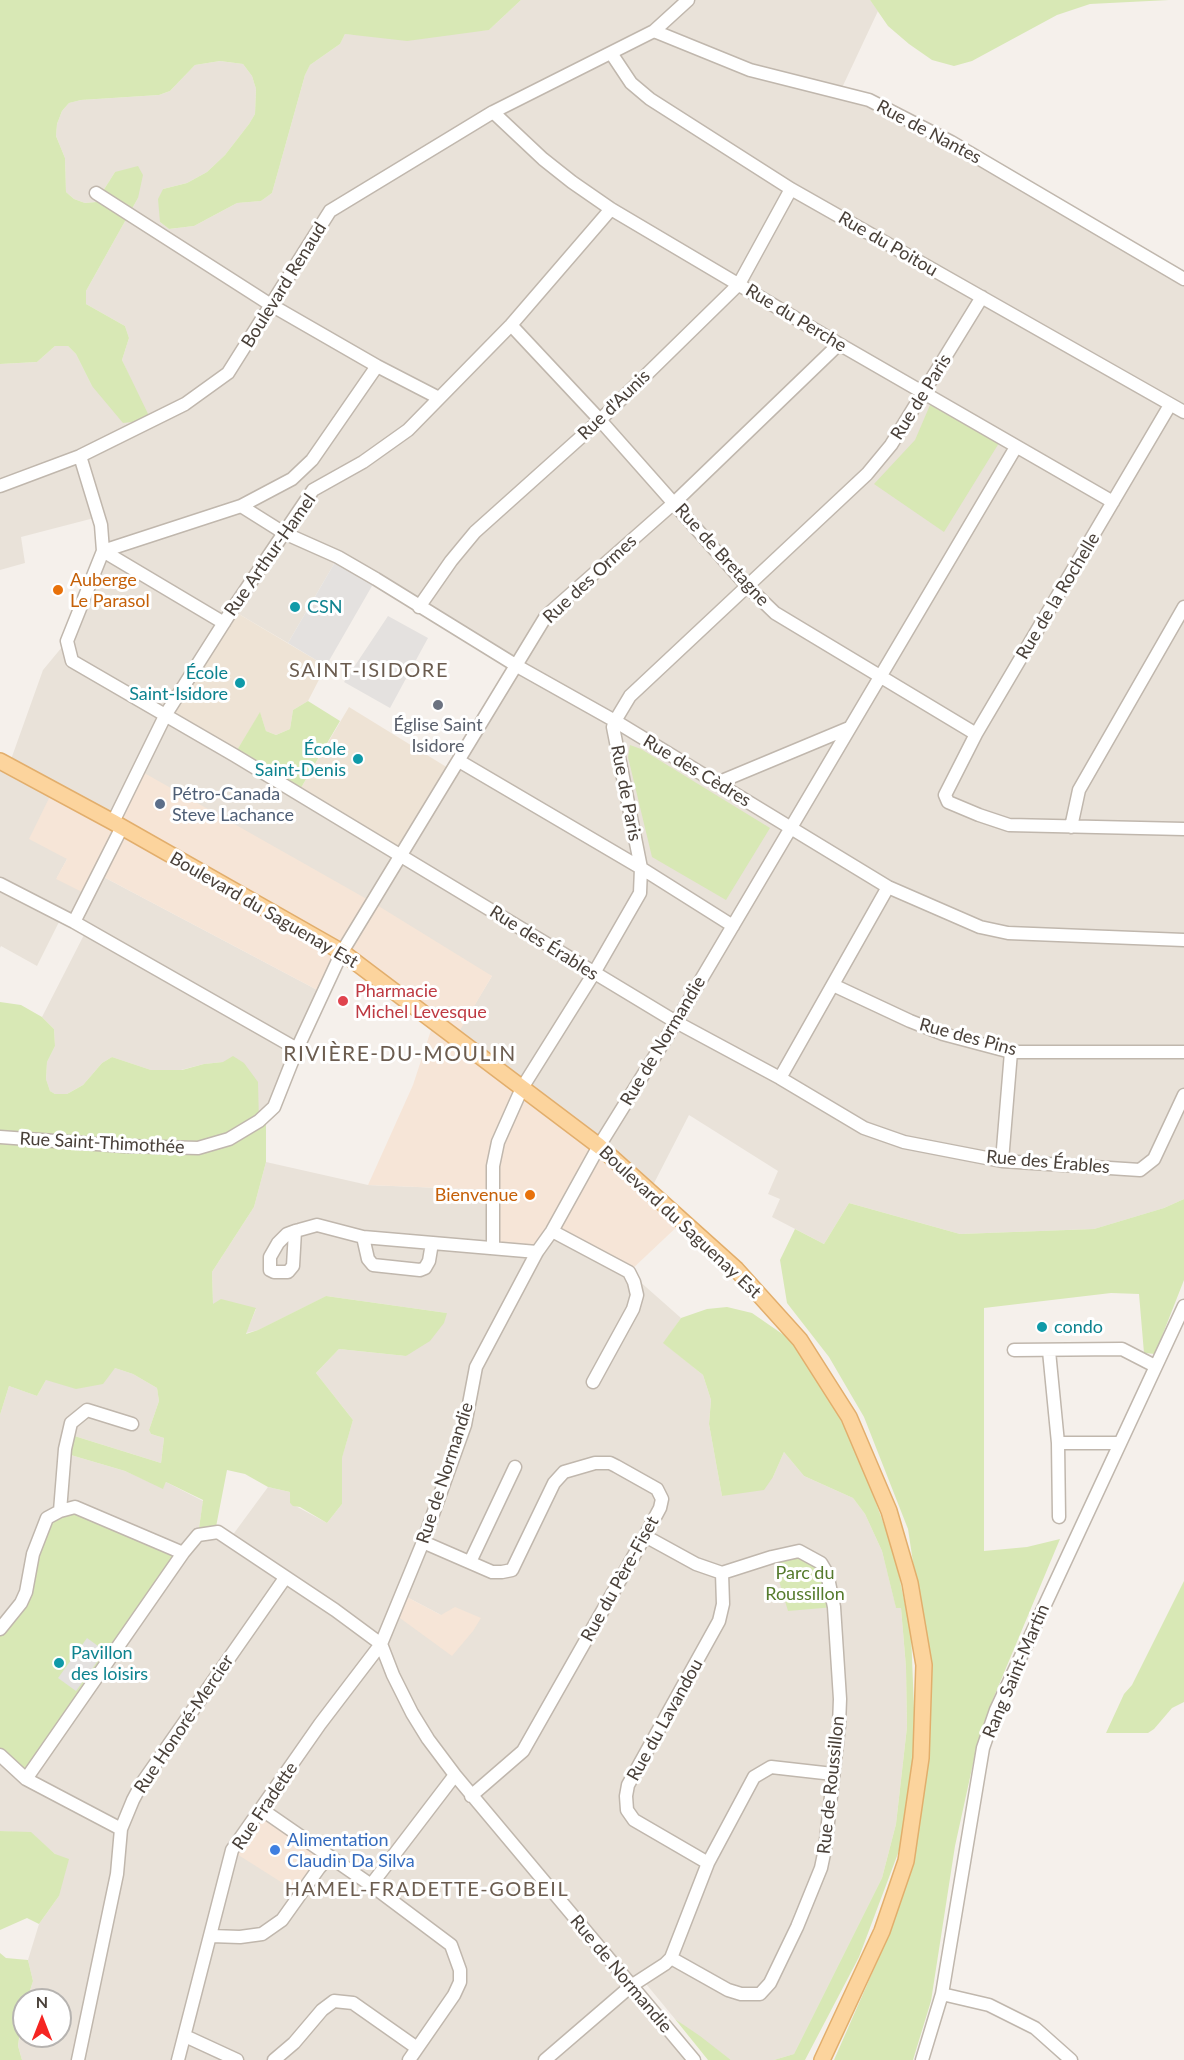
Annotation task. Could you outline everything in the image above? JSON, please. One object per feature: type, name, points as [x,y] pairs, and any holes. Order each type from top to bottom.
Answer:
[{"type":"main road","name":"Boulevard du Saguenay Est","points":[[0,761],[118,824],[342,952],[599,1146],[736,1269],[800,1340],[849,1417],[889,1511],[910,1583],[924,1665],[921,1758],[906,1861],[882,1931],[822,2060]]},
{"type":"street","name":"Boulevard Renaud","points":[[0,486],[80,456],[185,404],[228,374],[330,211],[493,112],[654,31],[688,0]]},
{"type":"street","name":"Rue de Nantes","points":[[654,31],[750,70],[869,100],[951,141],[1184,279]]},
{"type":"street","name":"Rue du Poitou","points":[[611,53],[631,83],[650,99],[791,189],[1184,412]]},
{"type":"street","name":"Rue du Perche","points":[[493,112],[543,159],[611,209],[1113,502]]},
{"type":"street","name":"Rue d'Aunis","points":[[419,607],[451,561],[475,532],[600,420],[739,284],[791,189]]},
{"type":"street","points":[[96,193],[272,305],[377,366],[439,398]]},
{"type":"street","name":"Rue Arthur-Hamel","points":[[74,922],[166,714],[313,490],[363,462],[408,430],[511,325],[611,209]]},
{"type":"street","name":"Rue de Paris","points":[[493,1248],[493,1166],[498,1142],[522,1088],[594,973],[640,893],[640,868],[613,727],[615,721],[630,696],[867,474],[891,445],[982,297]]},
{"type":"street","name":"Rue de Bretagne","points":[[511,325],[675,502],[747,586],[775,613],[976,734]]},
{"type":"street","name":"Rue des Ormes","points":[[342,952],[546,616],[675,502],[839,344]]},
{"type":"street","points":[[103,551],[241,506],[292,479],[312,460],[377,366]]},
{"type":"street","name":"Rue de la Rochelle","points":[[1071,827],[1009,825],[948,802],[945,795],[976,734],[1170,405]]},
{"type":"street","name":"Rue de Normandie","points":[[694,2060],[471,1797],[428,1739],[412,1713],[381,1644],[423,1542],[465,1425],[476,1367],[537,1251],[552,1231],[599,1146],[676,1022],[1016,447]]},
{"type":"street","points":[[80,456],[101,525],[103,551]]},
{"type":"street","name":"Rue des Cèdres","points":[[241,506],[284,533],[338,557],[517,666],[615,721],[888,887],[980,927],[1008,933],[1184,940]]},
{"type":"street","points":[[103,551],[224,623]]},
{"type":"street","name":"Rue des Érables","points":[[103,551],[67,641],[72,661],[166,714],[676,1022],[780,1078],[864,1128],[904,1142],[1002,1161],[1140,1170],[1154,1159],[1184,1095]]},
{"type":"street","points":[[1184,607],[1079,790],[1071,827],[1184,829]]},
{"type":"street","points":[[717,783],[849,728]]},
{"type":"street","points":[[459,762],[640,868],[733,926]]},
{"type":"street","points":[[0,884],[74,922],[297,1049]]},
{"type":"street","points":[[780,1078],[888,887]]},
{"type":"street","name":"Rue Saint-Thimothée","points":[[0,1137],[124,1146],[198,1148],[229,1139],[259,1121],[274,1107],[297,1049],[342,952]]},
{"type":"street","name":"Rue des Pins","points":[[833,984],[910,1021],[943,1034],[1011,1052],[1184,1052]]},
{"type":"street","points":[[1002,1161],[1011,1052]]},
{"type":"street","points":[[295,1232],[317,1225],[363,1238],[537,1251]]},
{"type":"street","points":[[552,1231],[628,1272],[634,1282],[637,1295],[633,1309],[593,1382]]},
{"type":"street","points":[[363,1238],[368,1259],[373,1265],[420,1270],[425,1268],[429,1261],[432,1243]]},
{"type":"street","name":"Rang Saint-Martin","points":[[922,2060],[942,1994],[983,1748],[996,1710],[1184,1306]]},
{"type":"street","points":[[1014,1350],[1122,1349],[1155,1366]]},
{"type":"street","points":[[1049,1351],[1058,1443],[1059,1517]]},
{"type":"street","points":[[60,1511],[65,1449],[71,1423],[87,1410],[132,1424]]},
{"type":"street","points":[[1058,1443],[1120,1443]]},
{"type":"street","name":"Rue du Père-Fiset","points":[[423,1542],[492,1572],[512,1570],[554,1483],[564,1472],[595,1463],[610,1463],[657,1489],[662,1499],[660,1508],[645,1536],[522,1751],[471,1797]]},
{"type":"street","points":[[470,1562],[515,1467]]},
{"type":"street","points":[[0,1629],[21,1603],[26,1592],[33,1554],[47,1518],[60,1511],[75,1507],[183,1553]]},
{"type":"street","points":[[26,1779],[183,1553],[198,1535],[218,1532],[335,1610],[381,1644]]},
{"type":"street","points":[[645,1536],[696,1564],[722,1574]]},
{"type":"street","name":"Rue de Roussillon","points":[[671,1958],[728,1990],[741,1994],[760,1994],[770,1983],[797,1927],[821,1869],[825,1849],[840,1699],[834,1607],[827,1573],[821,1563],[799,1551],[772,1557],[722,1574]]},
{"type":"street","name":"Rue du Lavandou","points":[[708,1863],[634,1820],[627,1810],[626,1797],[628,1785],[719,1621],[723,1604],[722,1574]]},
{"type":"street","name":"Rue Honoré-Mercier","points":[[78,2060],[117,1874],[121,1829],[133,1800],[142,1783],[285,1578]]},
{"type":"street","name":"Rue Fradette","points":[[178,2060],[232,1851],[316,1731],[381,1644]]},
{"type":"street","points":[[0,1755],[26,1779],[121,1829]]},
{"type":"street","points":[[545,2060],[631,1986],[671,1958],[708,1863],[754,1777],[771,1767],[832,1774]]},
{"type":"street","points":[[371,1885],[455,1775]]},
{"type":"street","points":[[261,1809],[371,1885],[451,1945],[460,1970],[460,1982],[454,1995],[408,2060]]},
{"type":"street","points":[[211,1936],[240,1937],[262,1934],[282,1920],[329,1857]]},
{"type":"street","points":[[942,1994],[988,2005],[1035,2028],[1071,2060]]},
{"type":"street","points":[[274,2060],[294,2043],[322,2010],[334,2001],[353,2003],[417,2048]]},
{"type":"street","points":[[185,2036],[237,2060]]},
{"type":"shaded area","points":[[521,0],[870,0],[878,11],[840,92],[869,100],[1184,279],[1184,1199],[1164,1208],[1094,1229],[960,1234],[849,1203],[824,1244],[772,1217],[780,1199],[768,1194],[778,1171],[689,1115],[650,1191],[455,1037],[492,976],[113,822],[67,859],[57,878],[98,874],[323,993],[274,1107],[259,1121],[223,1062],[181,1070],[151,1070],[112,1057],[102,1063],[83,1085],[67,1094],[55,1094],[50,1091],[46,1079],[47,1062],[55,1046],[54,1029],[42,1017],[87,929],[62,916],[37,966],[1,946],[0,948],[0,761],[9,765],[43,670],[67,641],[103,551],[98,517],[21,537],[25,563],[0,570],[0,364],[37,362],[55,346],[68,346],[76,354],[92,386],[143,408],[122,360],[129,338],[125,326],[86,304],[86,291],[138,198],[115,172],[96,202],[85,203],[74,199],[66,192],[65,158],[56,136],[57,124],[62,111],[69,103],[81,100],[159,95],[170,91],[195,65],[220,61],[243,64],[252,76],[256,89],[255,114],[249,124],[225,155],[207,172],[187,183],[163,189],[160,222],[169,229],[194,226],[237,203],[261,201],[272,193],[305,75],[310,65],[340,44],[345,34],[489,30]],"holes":[[[338,557],[517,666],[400,854],[166,714],[232,610],[288,643]]]},
{"type":"shaded area","points":[[338,557],[376,579],[326,666],[288,643]]},
{"type":"shaded area","points":[[232,610],[326,666],[308,701],[293,710],[290,729],[276,735],[266,731],[260,713],[234,755],[166,714]]},
{"type":"shaded area","points":[[388,616],[428,638],[390,708],[344,682]]},
{"type":"shaded area","points":[[349,707],[453,771],[400,854],[298,793]]},
{"type":"shaded area","points":[[139,770],[372,902],[492,976],[456,1037],[683,1221],[629,1272],[552,1231],[537,1252],[493,1248],[492,1190],[368,1185],[413,1085],[434,1021],[343,952],[323,993],[98,874],[88,895],[56,879],[67,859],[29,839],[53,790],[113,822]]},
{"type":"shaded area","points":[[266,1162],[368,1185],[492,1190],[552,1231],[629,1272],[681,1318],[664,1343],[703,1375],[711,1400],[709,1424],[722,1496],[773,1477],[784,1452],[804,1476],[853,1498],[865,1514],[882,1551],[896,1607],[901,1608],[906,1667],[907,1727],[896,1824],[882,1878],[794,2054],[774,2060],[731,2060],[675,2019],[642,1979],[631,1985],[694,2060],[22,2060],[19,2048],[72,2048],[72,1988],[31,1988],[33,1981],[28,1960],[39,1924],[59,1896],[55,1854],[31,1833],[0,1831],[0,1755],[26,1592],[0,1629],[0,1415],[9,1386],[37,1396],[46,1380],[115,1368],[133,1374],[157,1388],[159,1401],[149,1430],[151,1434],[164,1438],[161,1463],[68,1434],[64,1453],[125,1471],[163,1488],[166,1482],[203,1501],[198,1534],[229,1540],[268,1487],[290,1492],[290,1503],[327,1523],[342,1504],[342,1457],[353,1420],[316,1373],[339,1349],[406,1356],[447,1313],[326,1296],[258,1330],[246,1333],[256,1309],[213,1304],[212,1272],[254,1207]],"holes":[[[401,1594],[441,1615],[393,1613]]]},
{"type":"shaded area","points":[[401,1594],[441,1615],[455,1607],[481,1618],[452,1656],[393,1613]]},
{"type":"shaded area","points":[[87,1638],[105,1651],[76,1691],[58,1678]]},
{"type":"shaded area","points":[[261,1809],[329,1857],[300,1894],[232,1851]]},
{"type":"green space","points":[[0,0],[521,0],[489,30],[407,41],[345,34],[340,44],[310,65],[305,75],[272,193],[261,201],[237,203],[194,226],[169,229],[160,222],[158,199],[163,189],[187,183],[207,172],[225,155],[249,124],[255,114],[256,89],[252,76],[243,64],[220,61],[195,65],[170,91],[159,95],[81,100],[69,103],[62,111],[57,124],[56,136],[65,158],[66,192],[74,199],[85,203],[96,202],[115,172],[138,166],[143,175],[138,198],[86,291],[86,304],[125,326],[129,338],[122,360],[151,420],[123,423],[92,386],[76,354],[68,346],[55,346],[37,362],[0,364]]},
{"type":"green space","points":[[870,0],[1169,0],[1090,4],[1057,15],[972,61],[954,66],[932,60],[909,44],[888,26]]},
{"type":"green space","points":[[930,405],[999,443],[944,532],[874,484],[915,440]]},
{"type":"green space","points":[[308,701],[340,721],[298,793],[234,755],[260,712],[266,731],[276,735],[290,729],[293,710]]},
{"type":"green space","points":[[630,745],[641,749],[770,828],[726,900],[652,857],[628,757]]},
{"type":"green space","points":[[0,1002],[21,1005],[42,1017],[54,1029],[55,1046],[47,1062],[46,1079],[50,1091],[55,1094],[67,1094],[83,1085],[102,1063],[112,1057],[151,1070],[182,1070],[223,1062],[233,1056],[244,1063],[258,1082],[259,1121],[266,1124],[266,1162],[254,1207],[212,1272],[213,1304],[221,1299],[256,1308],[246,1334],[326,1296],[447,1313],[444,1323],[430,1341],[406,1356],[339,1349],[316,1373],[353,1420],[342,1458],[342,1504],[327,1523],[300,1507],[293,1506],[290,1503],[290,1492],[268,1487],[245,1474],[227,1470],[215,1532],[198,1535],[203,1500],[166,1482],[163,1489],[125,1471],[64,1453],[68,1434],[161,1463],[164,1438],[151,1434],[149,1430],[159,1401],[157,1388],[133,1374],[115,1368],[103,1384],[76,1389],[46,1380],[37,1396],[9,1386],[0,1415]]},
{"type":"green space","points":[[1184,1199],[1184,1280],[1155,1354],[1144,1353],[1139,1294],[1111,1293],[984,1308],[984,1551],[1027,1547],[1060,1539],[993,1699],[978,1741],[955,1846],[931,2001],[913,2060],[834,2060],[877,1962],[903,1888],[926,1648],[908,1529],[864,1417],[829,1357],[787,1303],[780,1260],[795,1229],[824,1244],[849,1203],[960,1234],[1094,1229],[1164,1208]]},
{"type":"green space","points":[[727,1307],[752,1313],[791,1340],[829,1398],[857,1451],[894,1552],[911,1633],[915,1733],[910,1788],[900,1848],[859,1957],[805,2060],[774,2060],[794,2054],[882,1878],[896,1824],[907,1727],[906,1667],[901,1608],[896,1608],[882,1551],[865,1514],[853,1498],[804,1476],[784,1452],[773,1477],[764,1490],[722,1496],[709,1424],[711,1400],[703,1375],[663,1343],[681,1318],[707,1309]]},
{"type":"green space","points":[[75,1507],[183,1553],[26,1778],[0,1755],[0,1629],[21,1603],[47,1518]]},
{"type":"green space","name":"Parc du Roussillon","points":[[799,1551],[821,1563],[834,1607],[788,1611],[772,1557]]},
{"type":"green space","points":[[1184,1581],[1184,1702],[1172,1708],[1148,1733],[1106,1733],[1124,1694],[1132,1685]]},
{"type":"green space","points":[[0,1831],[31,1832],[55,1854],[69,1859],[59,1896],[39,1924],[27,1918],[0,1930]]},
{"type":"green space","points":[[0,1953],[6,1958],[28,1960],[33,1981],[31,1988],[12,1988],[12,2048],[19,2048],[22,2060],[0,2060]]},
{"type":"green space","points":[[675,2019],[700,2036],[731,2060],[708,2060]]},
{"type":"place","name":"Auberge Le Parasol","points":[[58,590]]},
{"type":"place","name":"CSN","points":[[295,607]]},
{"type":"place","name":"École Saint-Isidore","points":[[240,683]]},
{"type":"place","name":"Église Saint Isidore","points":[[438,705]]},
{"type":"place","name":"École Saint-Denis","points":[[358,759]]},
{"type":"place","name":"Pétro-Canada Steve Lachance","points":[[160,804]]},
{"type":"place","name":"Pharmacie Michel Levesque","points":[[343,1001]]},
{"type":"place","name":"Bienvenue","points":[[530,1195]]},
{"type":"place","name":"condo","points":[[1042,1327]]},
{"type":"place","name":"Pavillon des loisirs","points":[[59,1663]]},
{"type":"place","name":"Alimentation Claudin Da Silva","points":[[275,1850]]},
{"type":"district","name":"SAINT-ISIDORE","points":[[369,671]]},
{"type":"district","name":"RIVIÈRE-DU-MOULIN","points":[[400,1054]]},
{"type":"district","name":"HAMEL-FRADETTE-GOBEIL","points":[[427,1890]]}]
